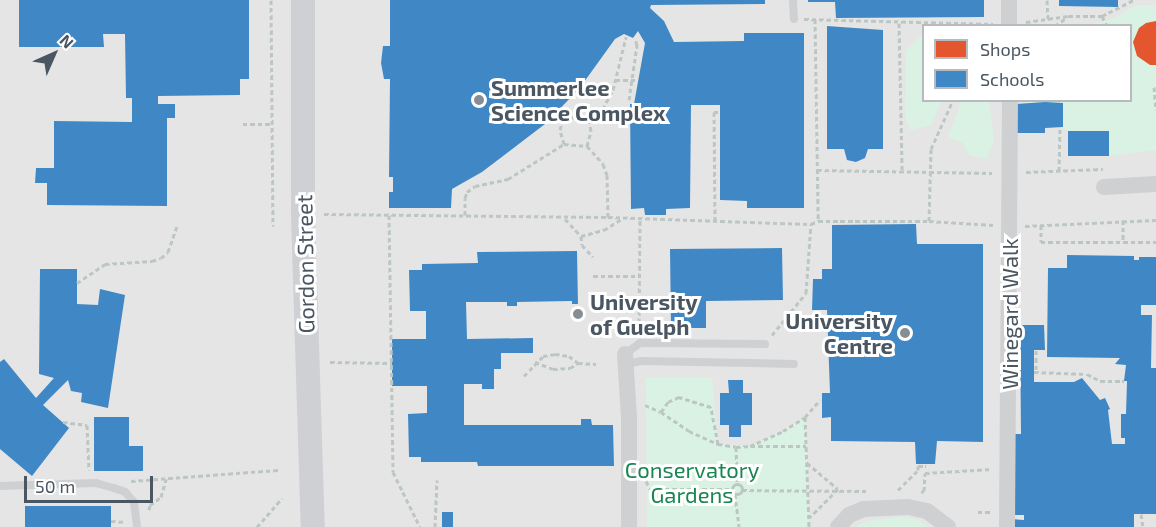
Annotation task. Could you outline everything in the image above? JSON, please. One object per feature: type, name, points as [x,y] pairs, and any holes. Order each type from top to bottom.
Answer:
[{"type":"main road","name":"Gordon Street","points":[[303,0],[303,217],[313,527]]},
{"type":"street","points":[[1009,0],[1010,24]]},
{"type":"street","name":"Winegard Walk","points":[[1007,527],[1010,102]]},
{"type":"street","points":[[1104,187],[1156,184]]},
{"type":"street","points":[[626,359],[629,527]]},
{"type":"street","points":[[838,527],[849,515],[864,508],[908,507],[927,511],[948,527]]},
{"type":"lane","points":[[793,0],[794,19]]},
{"type":"lane","points":[[626,359],[640,343],[765,344]]},
{"type":"lane","points":[[626,359],[795,364]]},
{"type":"lane","points":[[0,486],[88,483],[125,492],[134,502],[138,527]]},
{"type":"path","points":[[271,0],[273,226]]},
{"type":"path","points":[[1047,0],[1048,19]]},
{"type":"path","points":[[1016,24],[1068,16],[1102,16],[1133,0]]},
{"type":"path","points":[[1058,24],[1068,16]]},
{"type":"path","points":[[1102,16],[1106,24]]},
{"type":"path","points":[[794,19],[954,24]]},
{"type":"path","points":[[815,19],[818,221]]},
{"type":"path","points":[[899,23],[902,171]]},
{"type":"path","points":[[589,121],[599,116],[607,104],[616,80],[626,38]]},
{"type":"path","points":[[628,100],[637,45],[635,39]]},
{"type":"path","points":[[616,80],[637,80]]},
{"type":"path","points":[[1154,87],[1156,110]]},
{"type":"path","points":[[929,221],[931,149],[952,102]]},
{"type":"path","points":[[715,221],[714,112],[720,112]]},
{"type":"path","points":[[564,144],[560,130],[562,122],[577,115],[589,121]]},
{"type":"path","points":[[587,146],[591,131],[589,121]]},
{"type":"path","points":[[243,124],[272,124]]},
{"type":"path","points":[[1059,171],[1060,127]]},
{"type":"path","points":[[465,216],[465,198],[469,190],[518,174],[564,144],[587,146],[603,164],[607,175],[608,217]]},
{"type":"path","points":[[817,170],[1010,173],[1113,168]]},
{"type":"path","points":[[389,214],[393,472],[420,527]]},
{"type":"path","points":[[316,215],[608,217],[811,224],[818,221],[929,221],[1010,226],[1156,220]]},
{"type":"path","points":[[564,218],[581,236],[582,245],[592,257]]},
{"type":"path","points":[[581,236],[604,230],[624,218]]},
{"type":"path","points":[[639,333],[640,218]]},
{"type":"path","points":[[1123,220],[1123,242]]},
{"type":"path","points":[[765,344],[806,293],[811,224]]},
{"type":"path","points":[[1041,225],[1041,242],[1156,242]]},
{"type":"path","points":[[77,283],[105,264],[152,261],[161,258],[168,252],[177,226]]},
{"type":"path","points":[[593,276],[639,276]]},
{"type":"path","points":[[1036,350],[1035,372],[1087,374],[1100,381],[1124,381]]},
{"type":"path","points":[[524,376],[543,356],[555,354],[569,356],[578,363],[596,364]]},
{"type":"path","points":[[330,362],[391,363]]},
{"type":"path","points":[[535,362],[553,369],[570,368],[578,363]]},
{"type":"path","points":[[661,412],[668,402],[679,397],[711,407],[718,444]]},
{"type":"path","points":[[750,446],[783,431],[805,417],[820,400]]},
{"type":"path","points":[[645,405],[661,412],[689,431],[718,444],[736,447],[806,446]]},
{"type":"path","points":[[805,417],[809,527]]},
{"type":"path","points":[[63,422],[82,422],[88,428],[88,483]]},
{"type":"path","points":[[732,489],[736,484],[736,447]]},
{"type":"path","points":[[807,464],[838,489],[809,518]]},
{"type":"path","points":[[896,492],[918,470],[918,466],[926,465],[924,490]]},
{"type":"path","points":[[925,473],[1008,468]]},
{"type":"path","points":[[131,481],[279,470]]},
{"type":"path","points":[[435,527],[437,480]]},
{"type":"path","points":[[645,480],[650,489],[732,489]]},
{"type":"path","points":[[736,484],[742,490]]},
{"type":"path","points":[[732,489],[735,494],[739,527]]},
{"type":"path","points":[[735,494],[742,490],[808,489]]},
{"type":"path","points":[[257,527],[282,498]]},
{"type":"path","points":[[978,512],[984,512]]},
{"type":"path","points":[[1141,514],[1143,527]]},
{"type":"shaded area","name":"University of Guelph","points":[[0,0],[1156,0],[1156,527],[0,527]]},
{"type":"green space","points":[[1136,5],[1156,5],[1156,150],[1109,156],[1109,131],[1068,132],[1063,127],[1063,103],[1026,103],[1132,102],[1132,24],[1094,24],[1114,18]]},
{"type":"green space","points":[[922,35],[922,102],[942,102],[931,125],[910,130],[905,115],[906,51]]},
{"type":"green space","points":[[961,102],[989,102],[994,140],[987,159],[969,155],[962,142],[948,138]]},
{"type":"green space","name":"Conservatory Gardens","points":[[646,378],[712,378],[718,444],[750,446],[783,431],[805,417],[809,527],[647,527]]},
{"type":"green space","points":[[900,517],[916,519],[930,527],[855,527],[867,521]]},
{"type":"building: Shops","points":[[1156,21],[1156,65],[1150,65],[1137,56],[1133,42],[1139,28],[1146,23]]},
{"type":"building: Schools","points":[[19,0],[249,0],[249,79],[240,79],[240,95],[158,96],[158,104],[175,104],[175,118],[167,118],[167,206],[47,205],[47,183],[35,183],[36,168],[54,168],[54,121],[132,122],[132,98],[126,98],[125,34],[103,34],[104,47],[19,47]]},
{"type":"building: Schools","points":[[390,0],[765,0],[765,4],[651,5],[650,8],[664,21],[674,42],[744,41],[744,33],[804,33],[804,208],[747,208],[747,201],[720,200],[720,105],[691,105],[690,208],[666,209],[666,215],[645,215],[644,208],[631,209],[630,104],[634,104],[645,43],[638,31],[633,38],[624,34],[615,39],[579,89],[545,124],[482,172],[452,189],[451,208],[389,208],[389,192],[393,192],[393,177],[389,177],[390,79],[384,79],[381,63],[383,46],[390,46]]},
{"type":"building: Schools","points":[[808,0],[984,0],[984,17],[836,18],[835,2],[808,2]]},
{"type":"building: Schools","points":[[1059,0],[1118,0],[1118,7],[1059,6]]},
{"type":"building: Schools","points":[[827,26],[883,30],[883,149],[868,149],[865,158],[856,162],[847,160],[844,149],[827,149]]},
{"type":"building: Schools","points":[[1063,103],[1063,127],[1045,128],[1045,133],[1015,133],[1015,104]]},
{"type":"building: Schools","points":[[1068,131],[1109,131],[1109,156],[1068,156]]},
{"type":"building: Schools","name":"University Centre","points":[[916,224],[917,244],[983,244],[983,442],[937,441],[935,464],[916,464],[915,442],[831,441],[831,417],[822,418],[822,393],[830,393],[827,310],[812,310],[813,279],[822,279],[822,269],[832,269],[832,225]]},
{"type":"building: Schools","points":[[782,248],[783,300],[706,301],[706,328],[671,328],[670,249]]},
{"type":"building: Schools","points":[[577,251],[578,304],[572,304],[572,301],[517,302],[517,306],[507,306],[507,302],[466,302],[467,339],[533,338],[533,353],[501,353],[501,369],[494,369],[494,389],[482,389],[482,384],[464,384],[464,425],[581,425],[581,419],[591,419],[592,425],[613,425],[614,466],[478,466],[477,462],[421,462],[421,457],[409,457],[408,414],[427,413],[427,386],[392,386],[392,339],[426,339],[426,311],[410,311],[409,270],[422,270],[422,264],[478,263],[477,252]]},
{"type":"building: Schools","points":[[1067,255],[1134,256],[1134,260],[1139,260],[1139,257],[1156,257],[1156,305],[1141,305],[1141,315],[1152,315],[1151,368],[1156,368],[1156,514],[1134,514],[1134,527],[1011,527],[1011,519],[1024,520],[1024,515],[1011,515],[1011,434],[1021,434],[1020,325],[1044,325],[1045,350],[1034,350],[1034,382],[1074,382],[1082,378],[1100,400],[1105,398],[1110,409],[1108,410],[1112,444],[1125,444],[1125,438],[1121,438],[1121,414],[1126,414],[1127,381],[1124,381],[1126,365],[1115,364],[1120,358],[1047,357],[1048,268],[1067,268]]},
{"type":"building: Schools","points":[[40,269],[77,269],[77,304],[98,305],[100,289],[125,295],[108,408],[81,402],[82,393],[71,391],[68,380],[43,405],[69,428],[32,476],[0,449],[0,362],[4,359],[36,398],[54,378],[39,374]]},
{"type":"building: Schools","points":[[728,380],[743,380],[743,393],[752,393],[752,425],[741,425],[741,437],[729,437],[729,425],[720,425],[720,393],[729,393]]},
{"type":"building: Schools","points":[[94,417],[129,417],[129,446],[143,446],[143,471],[94,471]]},
{"type":"building: Schools","points":[[25,506],[111,506],[111,527],[25,527]]},
{"type":"building: Schools","points":[[442,512],[453,512],[453,527],[442,527]]},
{"type":"place","name":"Summerlee Science Complex","points":[[479,100]]},
{"type":"place","name":"University of Guelph","points":[[578,314]]},
{"type":"place","name":"University Centre","points":[[905,333]]}]
